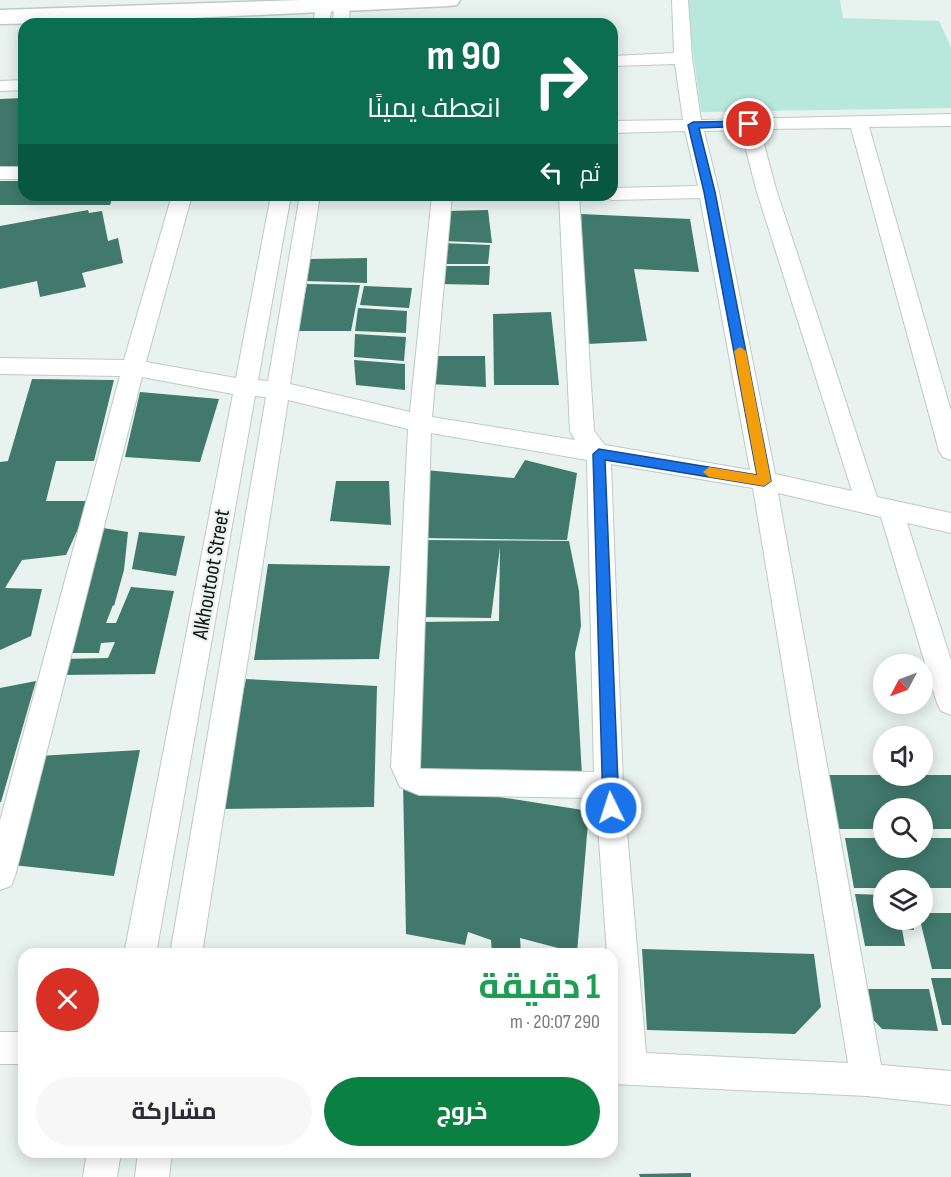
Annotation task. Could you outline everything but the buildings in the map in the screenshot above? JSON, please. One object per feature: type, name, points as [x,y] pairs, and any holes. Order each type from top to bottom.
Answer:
[{"type":"main road","points":[[0,1],[55,0]]},
{"type":"main road","points":[[0,17],[333,9],[449,0]]},
{"type":"street","points":[[680,0],[683,58],[693,125],[709,192],[764,481],[867,1080]]},
{"type":"street","points":[[618,61],[683,58]]},
{"type":"street","points":[[0,86],[18,86]]},
{"type":"street","points":[[618,127],[951,120]]},
{"type":"street","points":[[858,121],[951,452]]},
{"type":"street","points":[[749,124],[766,189],[951,703]]},
{"type":"street","points":[[0,173],[18,173]]},
{"type":"street","points":[[618,194],[709,192]]},
{"type":"street","points":[[0,876],[142,335],[180,201]]},
{"type":"street","name":"Alkhoutoot Street","points":[[141,948],[280,201]]},
{"type":"street","name":"Alkhoutoot Street","points":[[187,948],[309,201]]},
{"type":"street","points":[[441,201],[420,423],[405,767],[410,778],[419,782],[609,785]]},
{"type":"street","points":[[569,201],[582,431],[587,442],[599,454],[609,785],[617,948]]},
{"type":"street","points":[[0,366],[135,368],[244,388],[277,389],[420,423],[764,481],[951,523]]},
{"type":"street","points":[[618,969],[622,1068],[867,1080],[951,1088]]},
{"type":"street","points":[[0,1048],[18,1048]]},
{"type":"street","points":[[100,1177],[103,1158]]},
{"type":"street","points":[[152,1177],[154,1158]]},
{"type":"green space","points":[[686,0],[840,0],[843,18],[939,21],[951,47],[951,108],[701,112]]},
{"type":"slow traffic","points":[[709,472],[764,481],[740,351]]},
{"type":"route","points":[[611,808],[599,454],[764,481],[709,192],[693,125],[749,124]]}]
